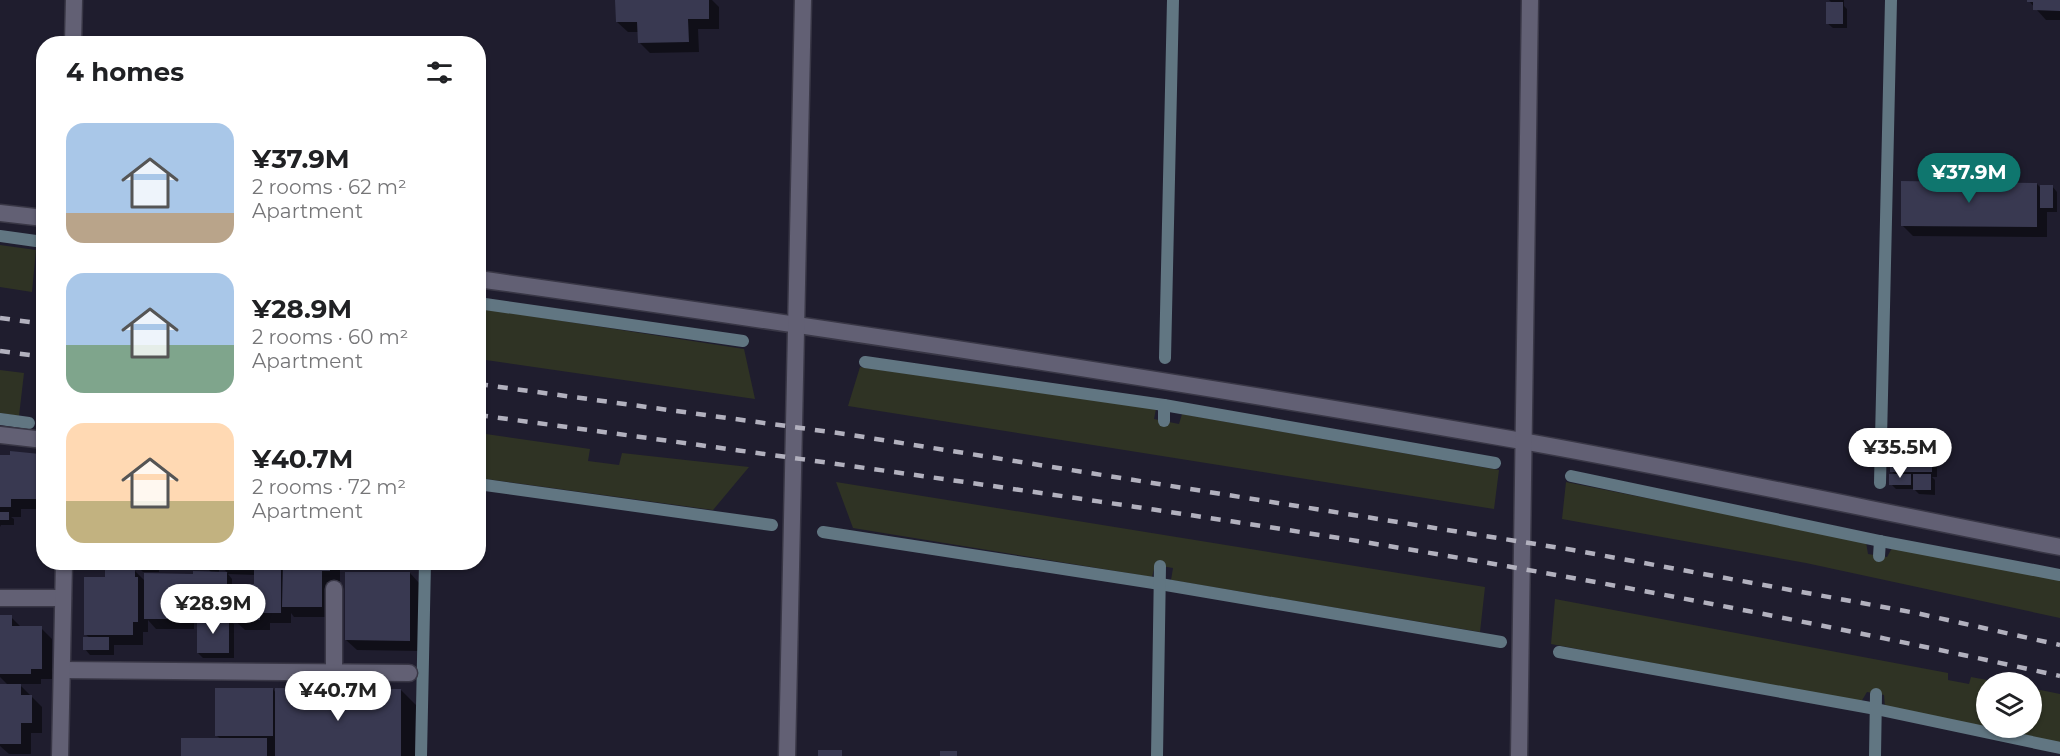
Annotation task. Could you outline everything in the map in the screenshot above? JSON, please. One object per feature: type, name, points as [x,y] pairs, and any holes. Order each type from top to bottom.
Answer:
[{"type":"street","points":[[74,0],[74,36]]},
{"type":"street","points":[[787,756],[803,0]]},
{"type":"street","points":[[1519,756],[1530,0]]},
{"type":"street","points":[[0,213],[36,217]]},
{"type":"street","points":[[486,280],[795,323],[1165,381],[1525,442],[2060,547]]},
{"type":"street","points":[[0,435],[36,439]]},
{"type":"street","points":[[60,756],[64,570]]},
{"type":"street","points":[[334,589],[334,672]]},
{"type":"street","points":[[0,598],[63,598]]},
{"type":"street","points":[[62,670],[409,673]]},
{"type":"green space","points":[[0,245],[36,250],[32,292],[0,287]]},
{"type":"green space","points":[[486,309],[744,349],[755,399],[486,360]]},
{"type":"green space","points":[[860,367],[1156,409],[1154,419],[1179,424],[1182,414],[1499,470],[1494,509],[848,406]]},
{"type":"green space","points":[[0,370],[24,373],[19,416],[0,413]]},
{"type":"green space","points":[[486,434],[590,449],[588,461],[619,465],[622,453],[749,467],[713,510],[486,479]]},
{"type":"green space","points":[[836,482],[1485,587],[1480,632],[1171,580],[1173,568],[1155,565],[1152,577],[853,528]]},
{"type":"green space","points":[[1566,482],[1866,542],[1868,554],[1887,557],[1892,548],[2060,580],[2060,618],[1806,563],[1562,519]]},
{"type":"green space","points":[[1555,599],[1948,673],[1948,680],[1969,684],[1971,677],[1976,678],[1976,726],[1885,707],[1884,695],[1867,692],[1861,702],[1551,644]]},
{"type":"green space","points":[[2042,690],[2060,694],[2060,744],[2032,738],[2042,738]]},
{"type":"building","points":[[615,0],[709,0],[709,19],[688,19],[689,42],[638,43],[637,22],[616,22]]},
{"type":"building","points":[[2027,0],[2060,0],[2060,11],[2033,10],[2033,2],[2027,2]]},
{"type":"building","points":[[1826,2],[1843,2],[1843,24],[1826,24]]},
{"type":"building","points":[[1901,181],[2037,183],[2037,227],[1901,226]]},
{"type":"building","points":[[2040,185],[2053,185],[2053,208],[2040,208]]},
{"type":"building","points":[[1890,432],[1932,433],[1932,472],[1890,472]]},
{"type":"building","points":[[10,451],[36,454],[36,499],[11,499],[11,507],[0,507],[0,455],[10,455]]},
{"type":"building","points":[[1889,474],[1911,474],[1911,485],[1889,485]]},
{"type":"building","points":[[1913,474],[1931,474],[1931,490],[1913,490]]},
{"type":"building","points":[[0,512],[9,512],[9,520],[0,520]]},
{"type":"building","points":[[105,570],[135,570],[135,577],[138,577],[138,622],[133,622],[133,635],[84,635],[84,577],[105,577]]},
{"type":"building","points":[[254,570],[281,570],[281,613],[260,613],[260,620],[232,620],[233,584],[254,584]]},
{"type":"building","points":[[283,570],[330,570],[322,571],[322,607],[282,607]]},
{"type":"building","points":[[193,571],[227,572],[227,616],[200,615],[200,605],[193,604],[193,612],[184,612],[184,619],[144,619],[144,573],[193,574]]},
{"type":"building","points":[[345,572],[410,572],[410,641],[345,640]]},
{"type":"building","points":[[0,615],[12,615],[12,626],[42,626],[42,669],[31,669],[31,674],[0,674]]},
{"type":"building","points":[[197,617],[229,617],[229,653],[197,653]]},
{"type":"building","points":[[83,637],[109,637],[109,650],[83,650]]},
{"type":"building","points":[[0,684],[21,684],[21,695],[32,695],[32,723],[21,723],[21,744],[0,744]]},
{"type":"building","points":[[215,688],[273,688],[273,736],[215,736]]},
{"type":"building","points":[[275,688],[401,689],[401,756],[275,756]]},
{"type":"building","points":[[181,738],[267,738],[267,756],[181,756]]},
{"type":"building","points":[[818,750],[842,750],[842,756],[818,756]]},
{"type":"building","points":[[940,751],[957,751],[957,756],[940,756]]},
{"type":"waterway","points":[[1165,358],[1173,0]]},
{"type":"waterway","points":[[1880,483],[1891,0]]},
{"type":"waterway","points":[[0,236],[36,241]]},
{"type":"waterway","points":[[486,304],[743,341]]},
{"type":"waterway","points":[[865,362],[1164,405],[1495,463]]},
{"type":"waterway","points":[[1164,405],[1164,421]]},
{"type":"waterway","points":[[0,419],[29,423]]},
{"type":"waterway","points":[[1571,476],[1880,541],[2060,575]]},
{"type":"waterway","points":[[486,485],[772,525]]},
{"type":"waterway","points":[[823,532],[1160,584],[1501,642]]},
{"type":"waterway","points":[[1879,556],[1880,541]]},
{"type":"waterway","points":[[1157,756],[1160,566]]},
{"type":"waterway","points":[[421,756],[425,570]]},
{"type":"waterway","points":[[1559,652],[1876,709],[2060,748]]},
{"type":"waterway","points":[[1875,756],[1876,694]]},
{"type":"railway","points":[[0,318],[36,323]]},
{"type":"railway","points":[[0,351],[36,356]]},
{"type":"railway","points":[[486,385],[845,434],[1573,550],[1916,613],[2060,645]]},
{"type":"railway","points":[[486,416],[811,460],[1364,542],[1713,604],[2060,676]]}]
